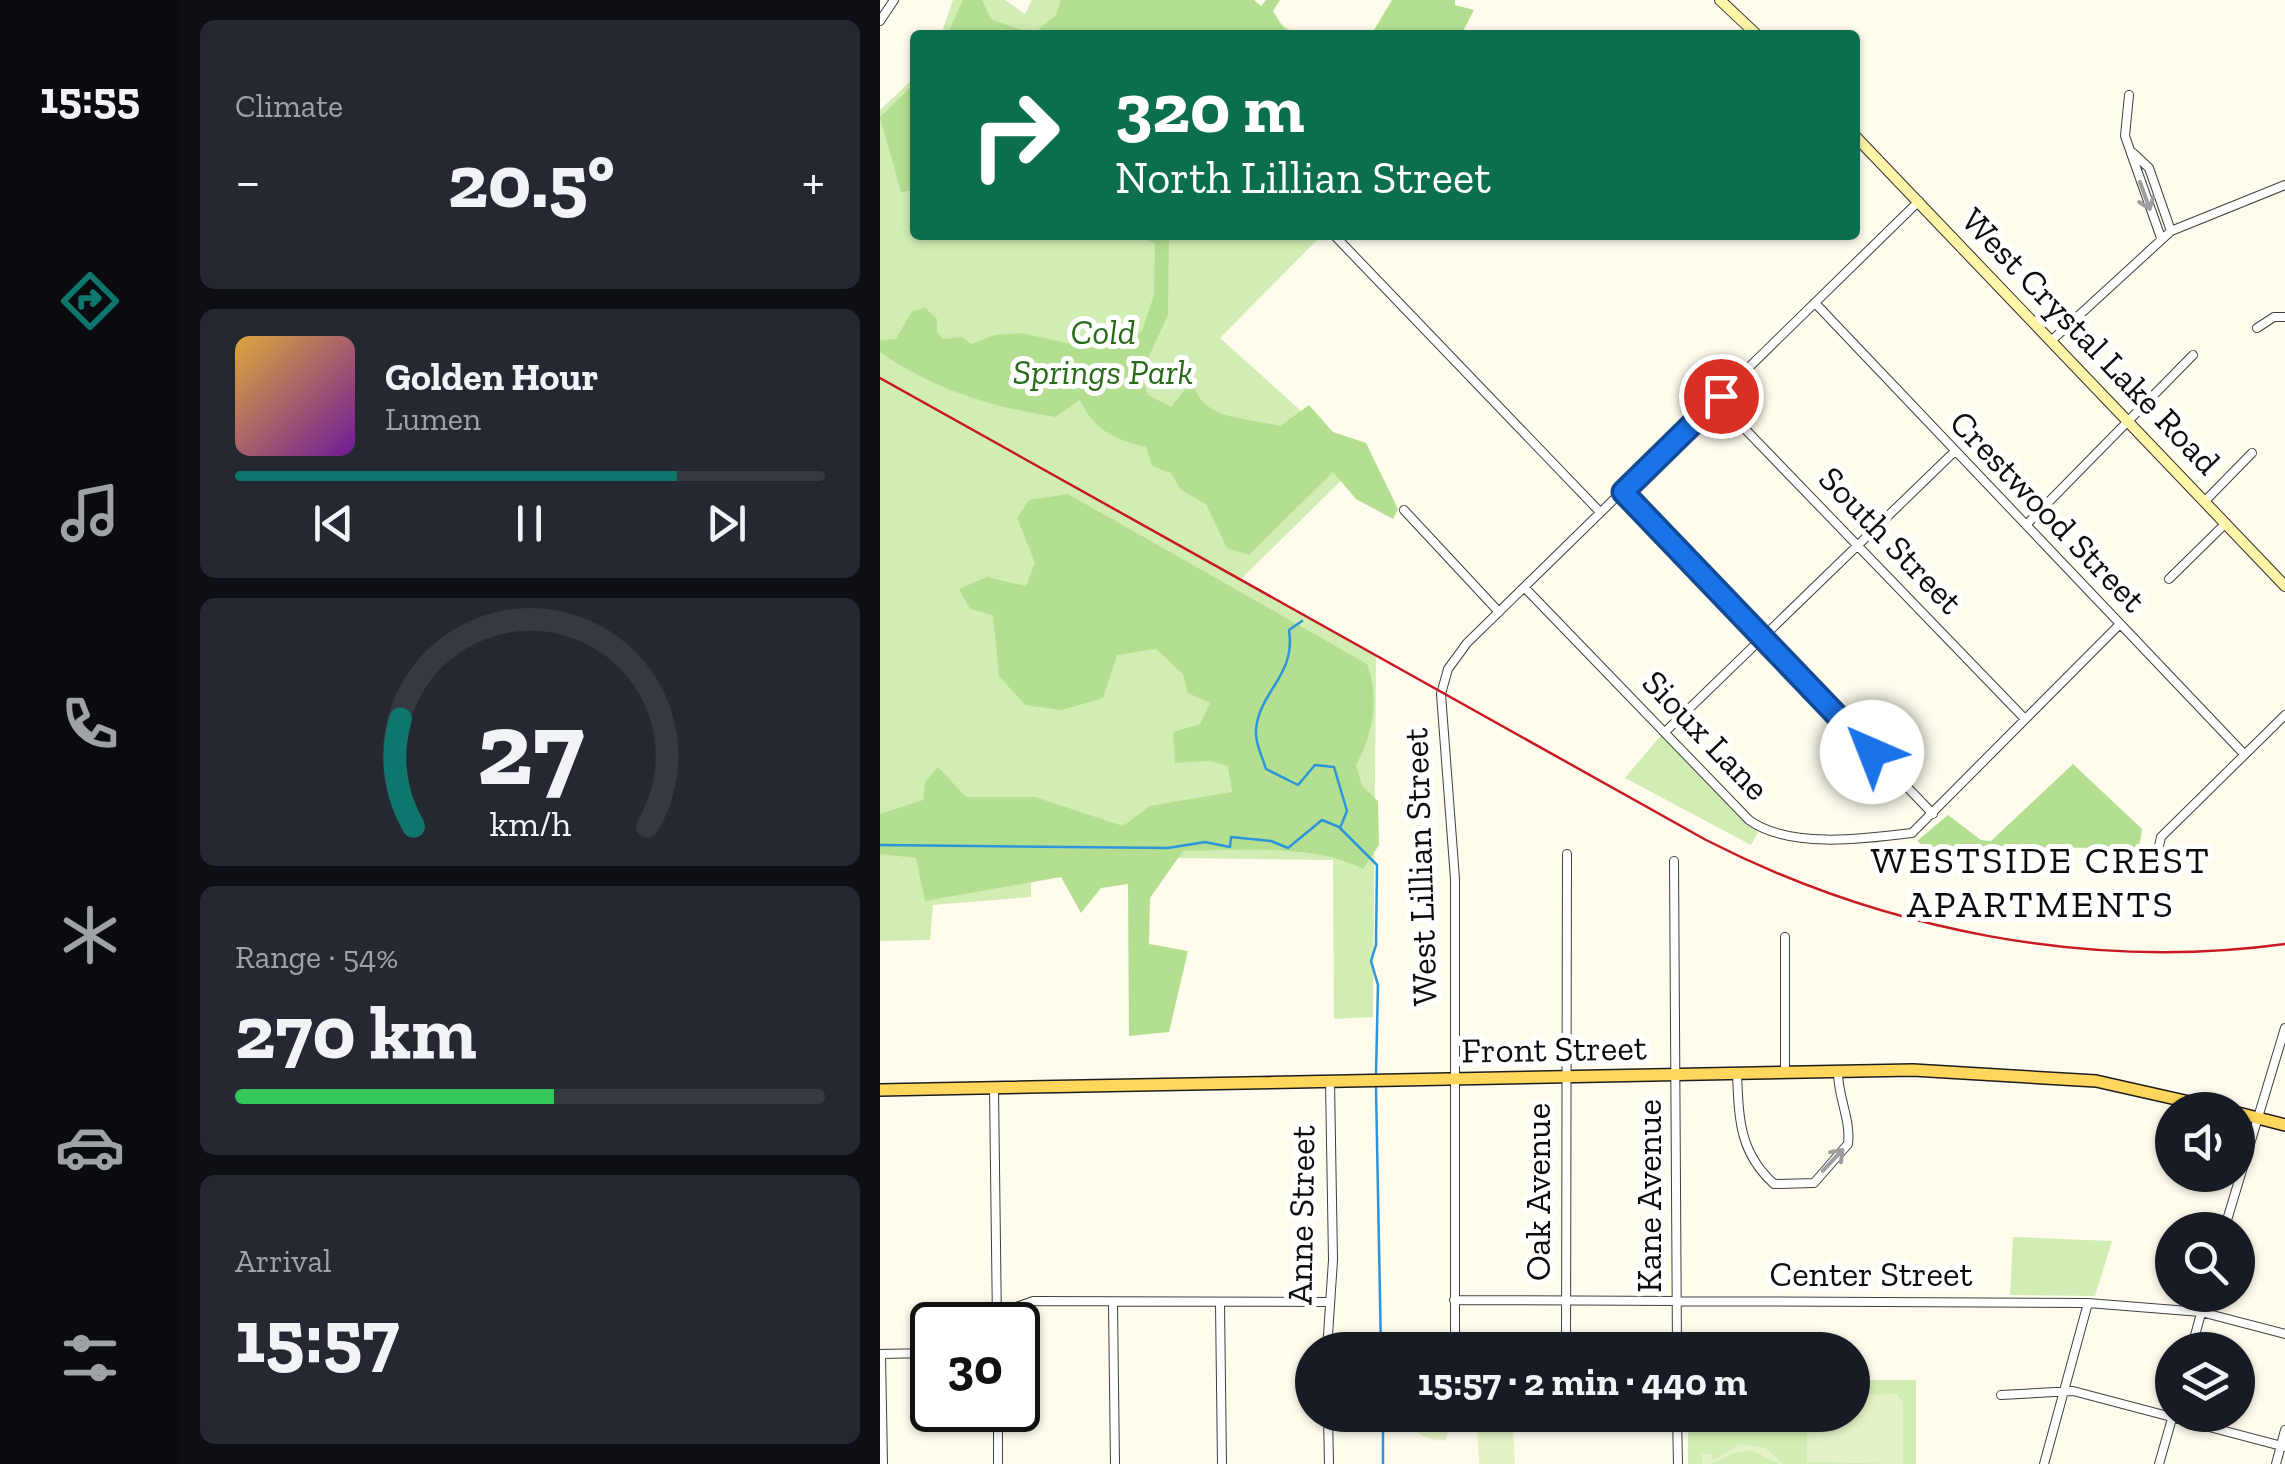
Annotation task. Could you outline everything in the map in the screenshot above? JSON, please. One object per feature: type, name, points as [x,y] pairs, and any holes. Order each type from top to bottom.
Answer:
[{"type":"main road","name":"Front Street","points":[[880,1090],[1977,1072],[2072,1079],[2155,1096]]},
{"type":"main road","points":[[2256,1117],[2285,1125]]},
{"type":"street","points":[[880,21],[894,0]]},
{"type":"street","points":[[1720,0],[1752,30]]},
{"type":"street","points":[[2130,95],[2124,136],[2134,153],[2161,238]]},
{"type":"street","name":"West Crystal Lake Road","points":[[1860,141],[2285,586]]},
{"type":"street","points":[[2134,153],[2149,168],[2171,231]]},
{"type":"street","points":[[2051,342],[2171,231],[2285,185]]},
{"type":"street","points":[[1404,510],[1499,612],[1920,201]]},
{"type":"street","points":[[1339,240],[1600,512]]},
{"type":"street","name":"Crestwood Street","points":[[1814,303],[1952,453],[2244,754]]},
{"type":"street","points":[[2257,328],[2274,317],[2285,318]]},
{"type":"street","points":[[2026,525],[2193,355]]},
{"type":"street","name":"South Street","points":[[1717,400],[2025,719]]},
{"type":"street","points":[[1665,732],[1952,453]]},
{"type":"street","points":[[2205,502],[2252,453]]},
{"type":"street","points":[[1623,492],[1933,814],[2119,625]]},
{"type":"street","points":[[2169,579],[2226,524]]},
{"type":"street","name":"Sioux Lane","points":[[1526,588],[1764,831],[1792,836],[1885,836],[1912,833],[1933,814]]},
{"type":"street","name":"West Lillian Street","points":[[1455,1332],[1455,879],[1441,694],[1456,657],[1499,612]]},
{"type":"street","points":[[2156,859],[2160,837],[2285,715]]},
{"type":"street","name":"Oak Avenue","points":[[1566,854],[1566,1332]]},
{"type":"street","name":"Kane Avenue","points":[[1674,861],[1677,1332]]},
{"type":"street","points":[[1785,1073],[1786,938]]},
{"type":"street","points":[[2229,1212],[2285,1028]]},
{"type":"street","points":[[1737,1074],[1740,1136],[1756,1167],[1774,1184],[1814,1184],[1848,1144],[1838,1072]]},
{"type":"street","name":"Anne Street","points":[[1328,1332],[1332,1260],[1330,1082]]},
{"type":"street","points":[[994,1088],[997,1302]]},
{"type":"street","name":"Center Street","points":[[1454,1300],[2088,1304],[2155,1309]]},
{"type":"street","points":[[1029,1302],[1327,1302]]},
{"type":"street","points":[[1112,1304],[1115,1464]]},
{"type":"street","points":[[1220,1304],[1222,1464]]},
{"type":"street","points":[[2044,1464],[2088,1304]]},
{"type":"street","points":[[2195,1332],[2201,1312]]},
{"type":"street","name":"Center Street","points":[[2201,1312],[2285,1334]]},
{"type":"street","points":[[883,1464],[881,1354],[910,1353]]},
{"type":"street","points":[[2001,1396],[2072,1391],[2155,1412]]},
{"type":"street","points":[[2276,1464],[2285,1430]]},
{"type":"street","points":[[998,1432],[998,1464]]},
{"type":"street","points":[[1328,1432],[1328,1464]]},
{"type":"street","points":[[1677,1432],[1678,1464]]},
{"type":"street","points":[[2159,1464],[2168,1432]]},
{"type":"street","points":[[2229,1432],[2283,1447]]},
{"type":"green space","points":[[953,0],[1005,0],[1025,14],[1032,0],[1243,0],[1290,30],[943,30]]},
{"type":"green space","points":[[963,0],[982,0],[991,19],[1022,30],[949,30]]},
{"type":"green space","points":[[1061,0],[1254,0],[1261,6],[1266,0],[1280,0],[1273,11],[1285,30],[1038,30],[1056,15]]},
{"type":"green space","points":[[1392,0],[1455,0],[1455,5],[1474,10],[1464,30],[1374,30]]},
{"type":"green space","name":"Cold Springs Park","points":[[910,82],[910,240],[1317,240],[1220,338],[1359,463],[1240,580],[1376,656],[1373,1017],[1334,1019],[1333,860],[1031,856],[1031,897],[933,905],[930,940],[880,941],[880,110]]},
{"type":"green space","points":[[910,88],[910,191],[901,192],[880,117]]},
{"type":"green space","name":"Cold Springs Park","points":[[1147,240],[1169,240],[1168,315],[1141,373],[1148,395],[1171,407],[1193,380],[1204,403],[1214,410],[1280,426],[1309,405],[1333,432],[1366,443],[1398,509],[1393,519],[1356,499],[1333,472],[1249,555],[1227,548],[1206,504],[1181,490],[1171,473],[1152,466],[1146,447],[1114,437],[1098,426],[1080,400],[1055,417],[1008,408],[942,386],[880,352],[880,340],[896,339],[912,311],[925,308],[937,319],[937,332],[943,339],[962,337],[971,344],[995,335],[1022,333],[1084,347],[1121,348],[1142,331],[1154,295],[1155,243]]},
{"type":"green space","points":[[1068,494],[1367,664],[1371,677],[1373,716],[1356,765],[1362,786],[1378,801],[1379,845],[1363,869],[1322,855],[1299,852],[1183,851],[1150,898],[1149,944],[1188,951],[1169,1032],[1129,1036],[1128,884],[1101,888],[1081,913],[1061,877],[925,901],[916,858],[880,854],[880,814],[923,800],[925,782],[938,767],[966,797],[1035,797],[1123,826],[1150,806],[1232,792],[1228,766],[1210,761],[1175,763],[1173,732],[1200,724],[1210,703],[1188,693],[1183,674],[1156,649],[1117,655],[1103,698],[1062,710],[1025,705],[999,676],[993,615],[970,609],[959,589],[987,577],[1026,586],[1035,563],[1017,518],[1029,500]]},
{"type":"green space","points":[[1662,734],[1758,832],[1751,845],[1625,778]]},
{"type":"green space","points":[[2073,764],[2142,829],[2139,848],[1925,847],[1917,841],[1948,815],[1981,840],[1991,841]]},
{"type":"green space","points":[[2013,1237],[2112,1241],[2095,1296],[2010,1295]]},
{"type":"green space","points":[[1870,1380],[1916,1380],[1916,1464],[1688,1464],[1688,1432],[1870,1432]]},
{"type":"green space","points":[[1896,1394],[1903,1402],[1903,1464],[1807,1462],[1807,1432],[1870,1432],[1870,1395]]},
{"type":"green space","points":[[1416,1432],[1448,1432],[1446,1440]]},
{"type":"green space","points":[[1477,1432],[1513,1432],[1515,1464],[1479,1464]]},
{"type":"green space","points":[[1740,1444],[1766,1448],[1783,1464],[1749,1451],[1737,1452],[1715,1462],[1702,1464],[1702,1454],[1712,1454],[1713,1461]]},
{"type":"waterway","points":[[1302,621],[1289,630],[1287,659],[1259,715],[1257,739],[1266,769],[1298,785],[1315,765],[1334,767],[1347,811],[1340,828],[1377,865],[1376,945],[1371,961],[1378,985],[1376,1074]]},
{"type":"waterway","points":[[880,845],[1168,848],[1205,842],[1230,847],[1231,837],[1271,841],[1288,848],[1322,820],[1339,827]]},
{"type":"waterway","points":[[1376,1088],[1381,1332]]},
{"type":"waterway","points":[[1383,1432],[1383,1464]]},
{"type":"railway","points":[[880,378],[1706,840],[1773,871],[1915,920],[2062,947],[2136,952],[2211,951],[2285,944]]},
{"type":"district","name":"WESTSIDE CREST APARTMENTS","points":[[2041,882]]},
{"type":"route","points":[[1721,396],[1623,492],[1872,752]]}]
